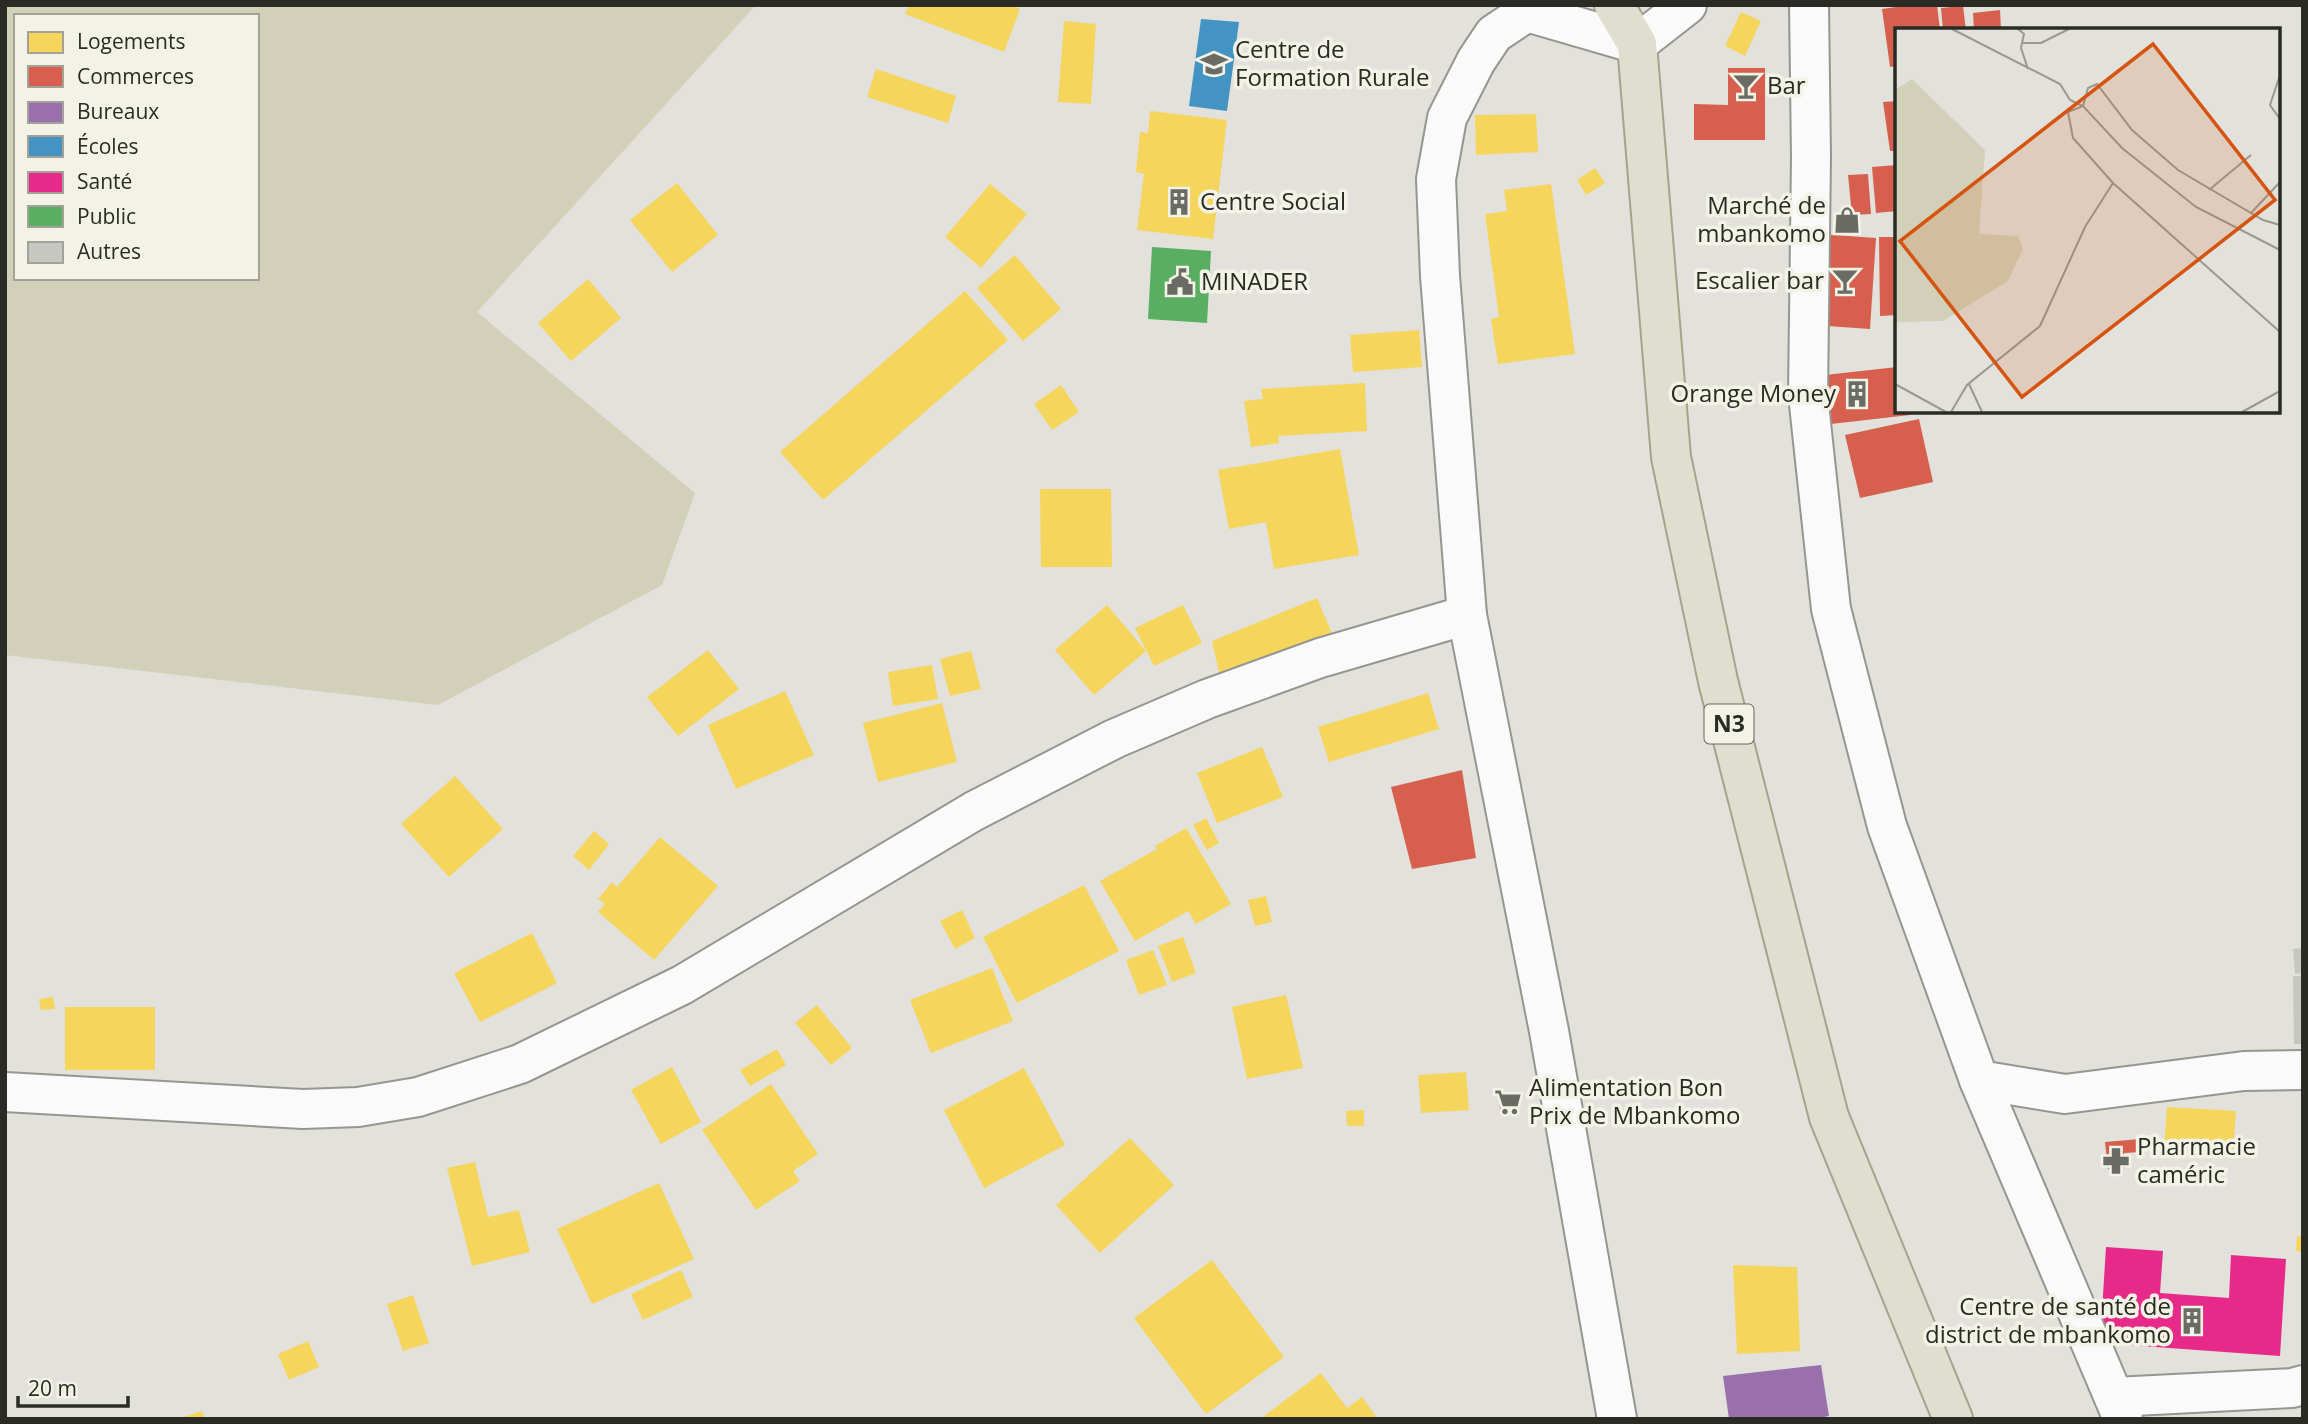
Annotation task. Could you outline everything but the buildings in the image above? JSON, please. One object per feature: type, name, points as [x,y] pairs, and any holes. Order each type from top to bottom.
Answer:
[{"type":"highway","name":"N3","points":[[1615,5],[1637,44],[1671,457],[1718,681],[1829,1117],[1952,1419]]},
{"type":"street","points":[[1617,1419],[1549,1031],[1467,615],[1440,276],[1436,178],[1447,118],[1476,61],[1494,34],[1527,12],[1637,44],[1687,5]]},
{"type":"street","points":[[1809,5],[1811,158],[1808,395],[1831,609],[1887,826],[1979,1080],[2118,1408],[2292,1388],[2303,1384]]},
{"type":"street","points":[[5,1092],[303,1109],[358,1107],[418,1097],[520,1064],[682,985],[974,811],[1114,739],[1207,699],[1307,663],[1467,615]]},
{"type":"street","points":[[1979,1080],[2065,1094],[2245,1071],[2303,1070]]},
{"type":"shaded area","points":[[5,5],[756,5],[477,312],[695,493],[662,585],[438,705],[5,655]]},
{"type":"place","name":"Centre de Formation Rurale","points":[[1214,64]]},
{"type":"place","name":"Bar","points":[[1746,86]]},
{"type":"place","name":"Centre Social","points":[[1179,202]]},
{"type":"place","name":"Marché de mbankomo","points":[[1847,220]]},
{"type":"place","name":"Escalier bar","points":[[1845,281]]},
{"type":"place","name":"MINADER","points":[[1180,282]]},
{"type":"place","name":"Orange Money","points":[[1857,394]]},
{"type":"place","name":"Alimentation Bon Prix de Mbankomo","points":[[1508,1102]]},
{"type":"place","name":"Pharmacie caméric","points":[[2116,1161]]},
{"type":"place","name":"Centre de santé de district de mbankomo","points":[[2192,1321]]}]
